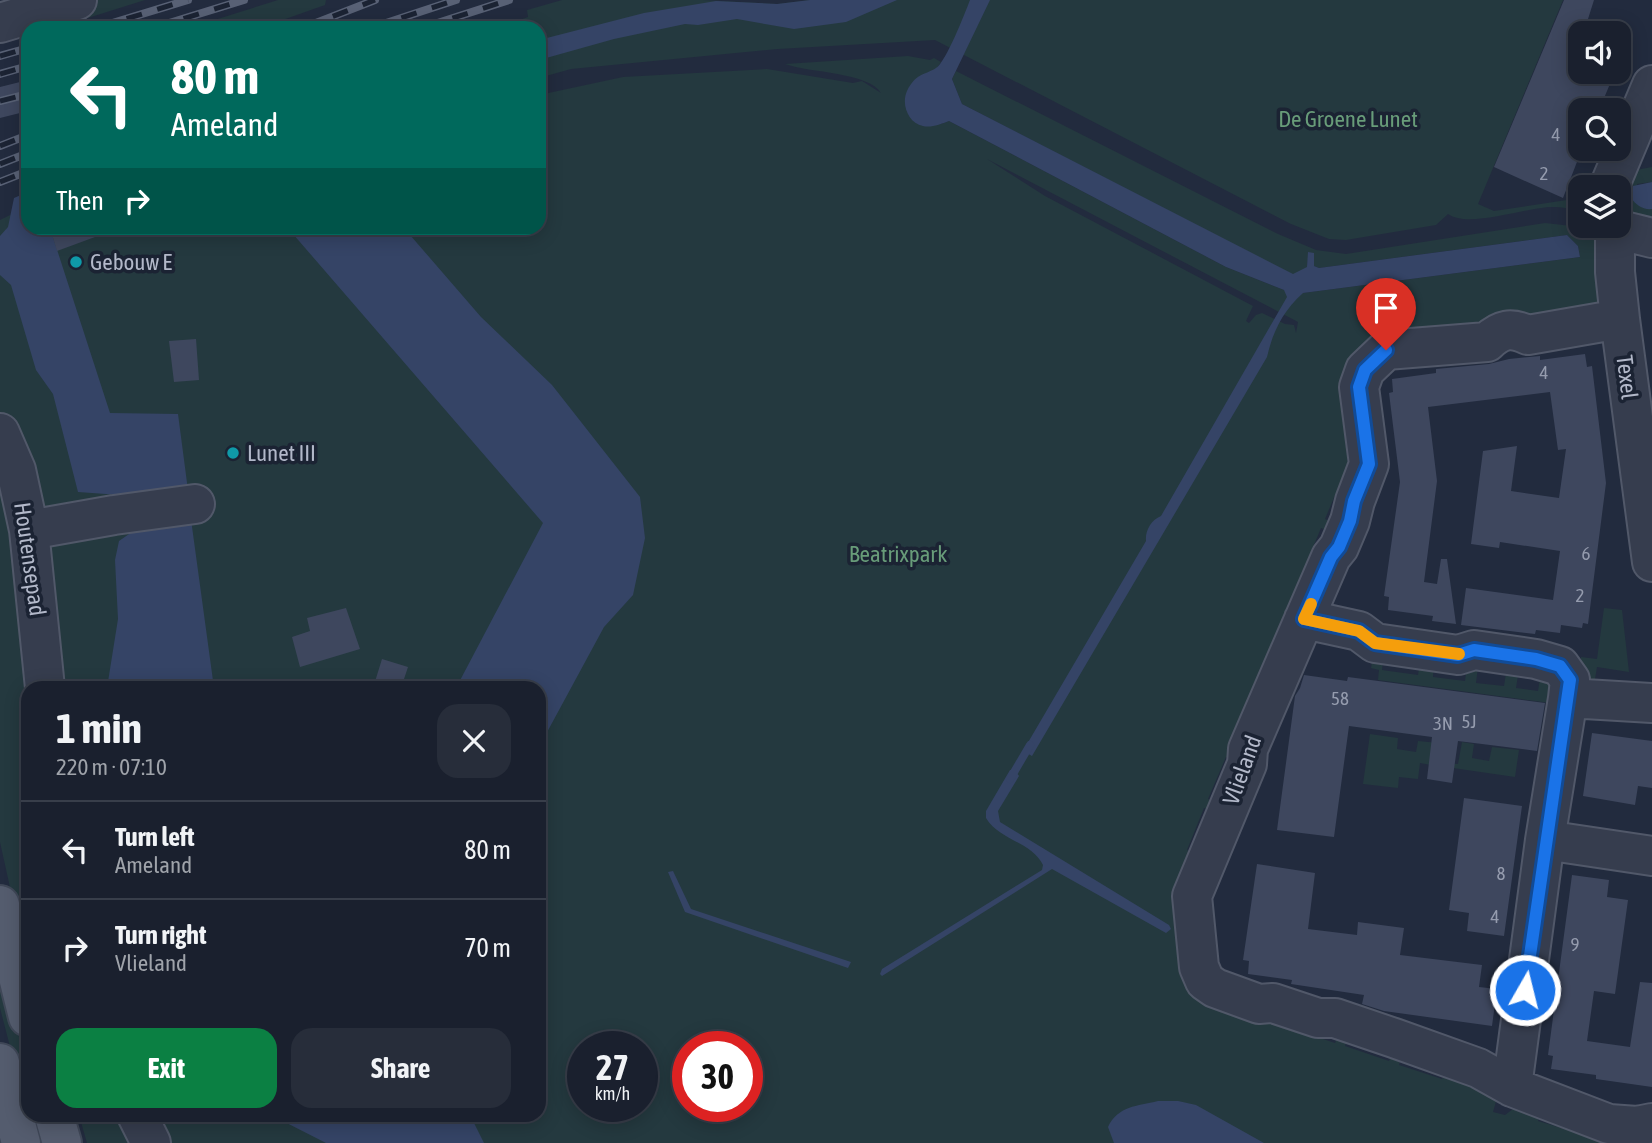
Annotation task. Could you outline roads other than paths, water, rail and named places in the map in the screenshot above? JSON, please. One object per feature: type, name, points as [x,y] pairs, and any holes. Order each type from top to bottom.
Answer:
[{"type":"main road","points":[[0,905],[21,989]]},
{"type":"main road","points":[[0,1063],[20,1143]]},
{"type":"main road","points":[[56,1122],[62,1143]]},
{"type":"street","points":[[0,23],[77,0]]},
{"type":"street","points":[[1614,175],[1652,85]]},
{"type":"street","name":"Texel","points":[[1631,232],[1652,238]]},
{"type":"street","name":"Texel","points":[[1615,238],[1619,318],[1652,562]]},
{"type":"street","name":"Vlieland","points":[[1619,318],[1528,335],[1515,329],[1506,330],[1496,333],[1487,342],[1386,350],[1365,370],[1359,387],[1369,464],[1339,547],[1331,557],[1248,749],[1247,764],[1192,896],[1199,967],[1205,981],[1215,988],[1259,1004],[1273,1003],[1318,1018],[1335,1018],[1394,1038],[1478,1068],[1512,1087],[1609,1124],[1637,1126],[1652,1123]]},
{"type":"street","name":"Houtensepad","points":[[0,433],[16,470],[29,530],[45,681]]},
{"type":"street","points":[[29,530],[195,504]]},
{"type":"street","points":[[1304,619],[1359,631],[1375,643],[1458,655],[1474,650],[1536,659],[1560,666],[1570,680],[1545,840],[1512,1087]]},
{"type":"street","points":[[1568,698],[1652,703]]},
{"type":"street","points":[[1545,840],[1652,856]]},
{"type":"street","points":[[140,1122],[151,1143]]},
{"type":"water","points":[[810,0],[897,0],[846,22],[794,29],[737,19],[698,25],[685,24],[614,39],[546,58],[546,38],[644,13],[716,1],[777,4]]},
{"type":"water","points":[[970,0],[990,0],[952,79],[962,104],[1293,274],[1307,267],[1308,252],[1314,253],[1314,266],[1319,268],[1567,235],[1578,246],[1580,257],[1303,293],[1280,322],[1267,357],[1032,756],[1023,751],[1146,541],[1149,526],[1161,516],[1287,297],[1284,290],[1226,267],[949,121],[923,126],[913,121],[905,107],[905,96],[910,85],[940,64],[955,37]]},
{"type":"water","points":[[1652,182],[1652,209],[1637,205],[1631,198],[1633,186]]},
{"type":"water","points":[[21,195],[21,235],[52,235],[110,413],[178,414],[189,498],[127,506],[120,495],[78,492],[53,394],[36,370],[11,285],[0,275],[0,236],[8,227],[14,198]]},
{"type":"water","points":[[294,235],[410,235],[481,317],[552,385],[640,497],[645,538],[633,595],[604,627],[546,734],[546,681],[460,681],[543,523]]},
{"type":"water","points":[[190,512],[213,681],[108,681],[118,619],[115,560],[119,541],[132,532]]},
{"type":"water","points":[[1010,770],[1015,770],[1019,776],[998,811],[1000,822],[1169,925],[1171,929],[1166,933],[1052,869],[882,976],[882,969],[1042,870],[1043,865],[1038,857],[999,831],[986,818],[986,811]]},
{"type":"water","points":[[673,871],[691,909],[851,962],[848,968],[685,912],[668,872]]},
{"type":"water","points":[[1158,1101],[1196,1105],[1264,1143],[1114,1143],[1108,1127],[1117,1115],[1129,1108]]},
{"type":"water","points":[[285,1122],[474,1122],[484,1143],[326,1143]]},
{"type":"waterway","points":[[1010,779],[1030,745]]},
{"type":"railway","points":[[119,21],[188,0]]},
{"type":"railway","points":[[176,21],[244,0]]},
{"type":"railway","points":[[321,21],[375,0]]},
{"type":"railway","points":[[392,21],[456,0]]},
{"type":"railway","points":[[444,21],[509,0]]},
{"type":"railway","points":[[0,56],[21,50]]},
{"type":"railway","points":[[0,74],[21,68]]},
{"type":"railway","points":[[0,101],[21,96]]},
{"type":"railway","points":[[0,146],[21,138]]},
{"type":"railway","points":[[0,164],[21,156]]},
{"type":"railway","points":[[0,182],[21,174]]},
{"type":"place","name":"Gebouw E","points":[[76,262]]},
{"type":"place","name":"Lunet III","points":[[233,453]]},
{"type":"park label","name":"De Groene Lunet","points":[[1348,119]]},
{"type":"park label","name":"Beatrixpark","points":[[898,554]]}]
